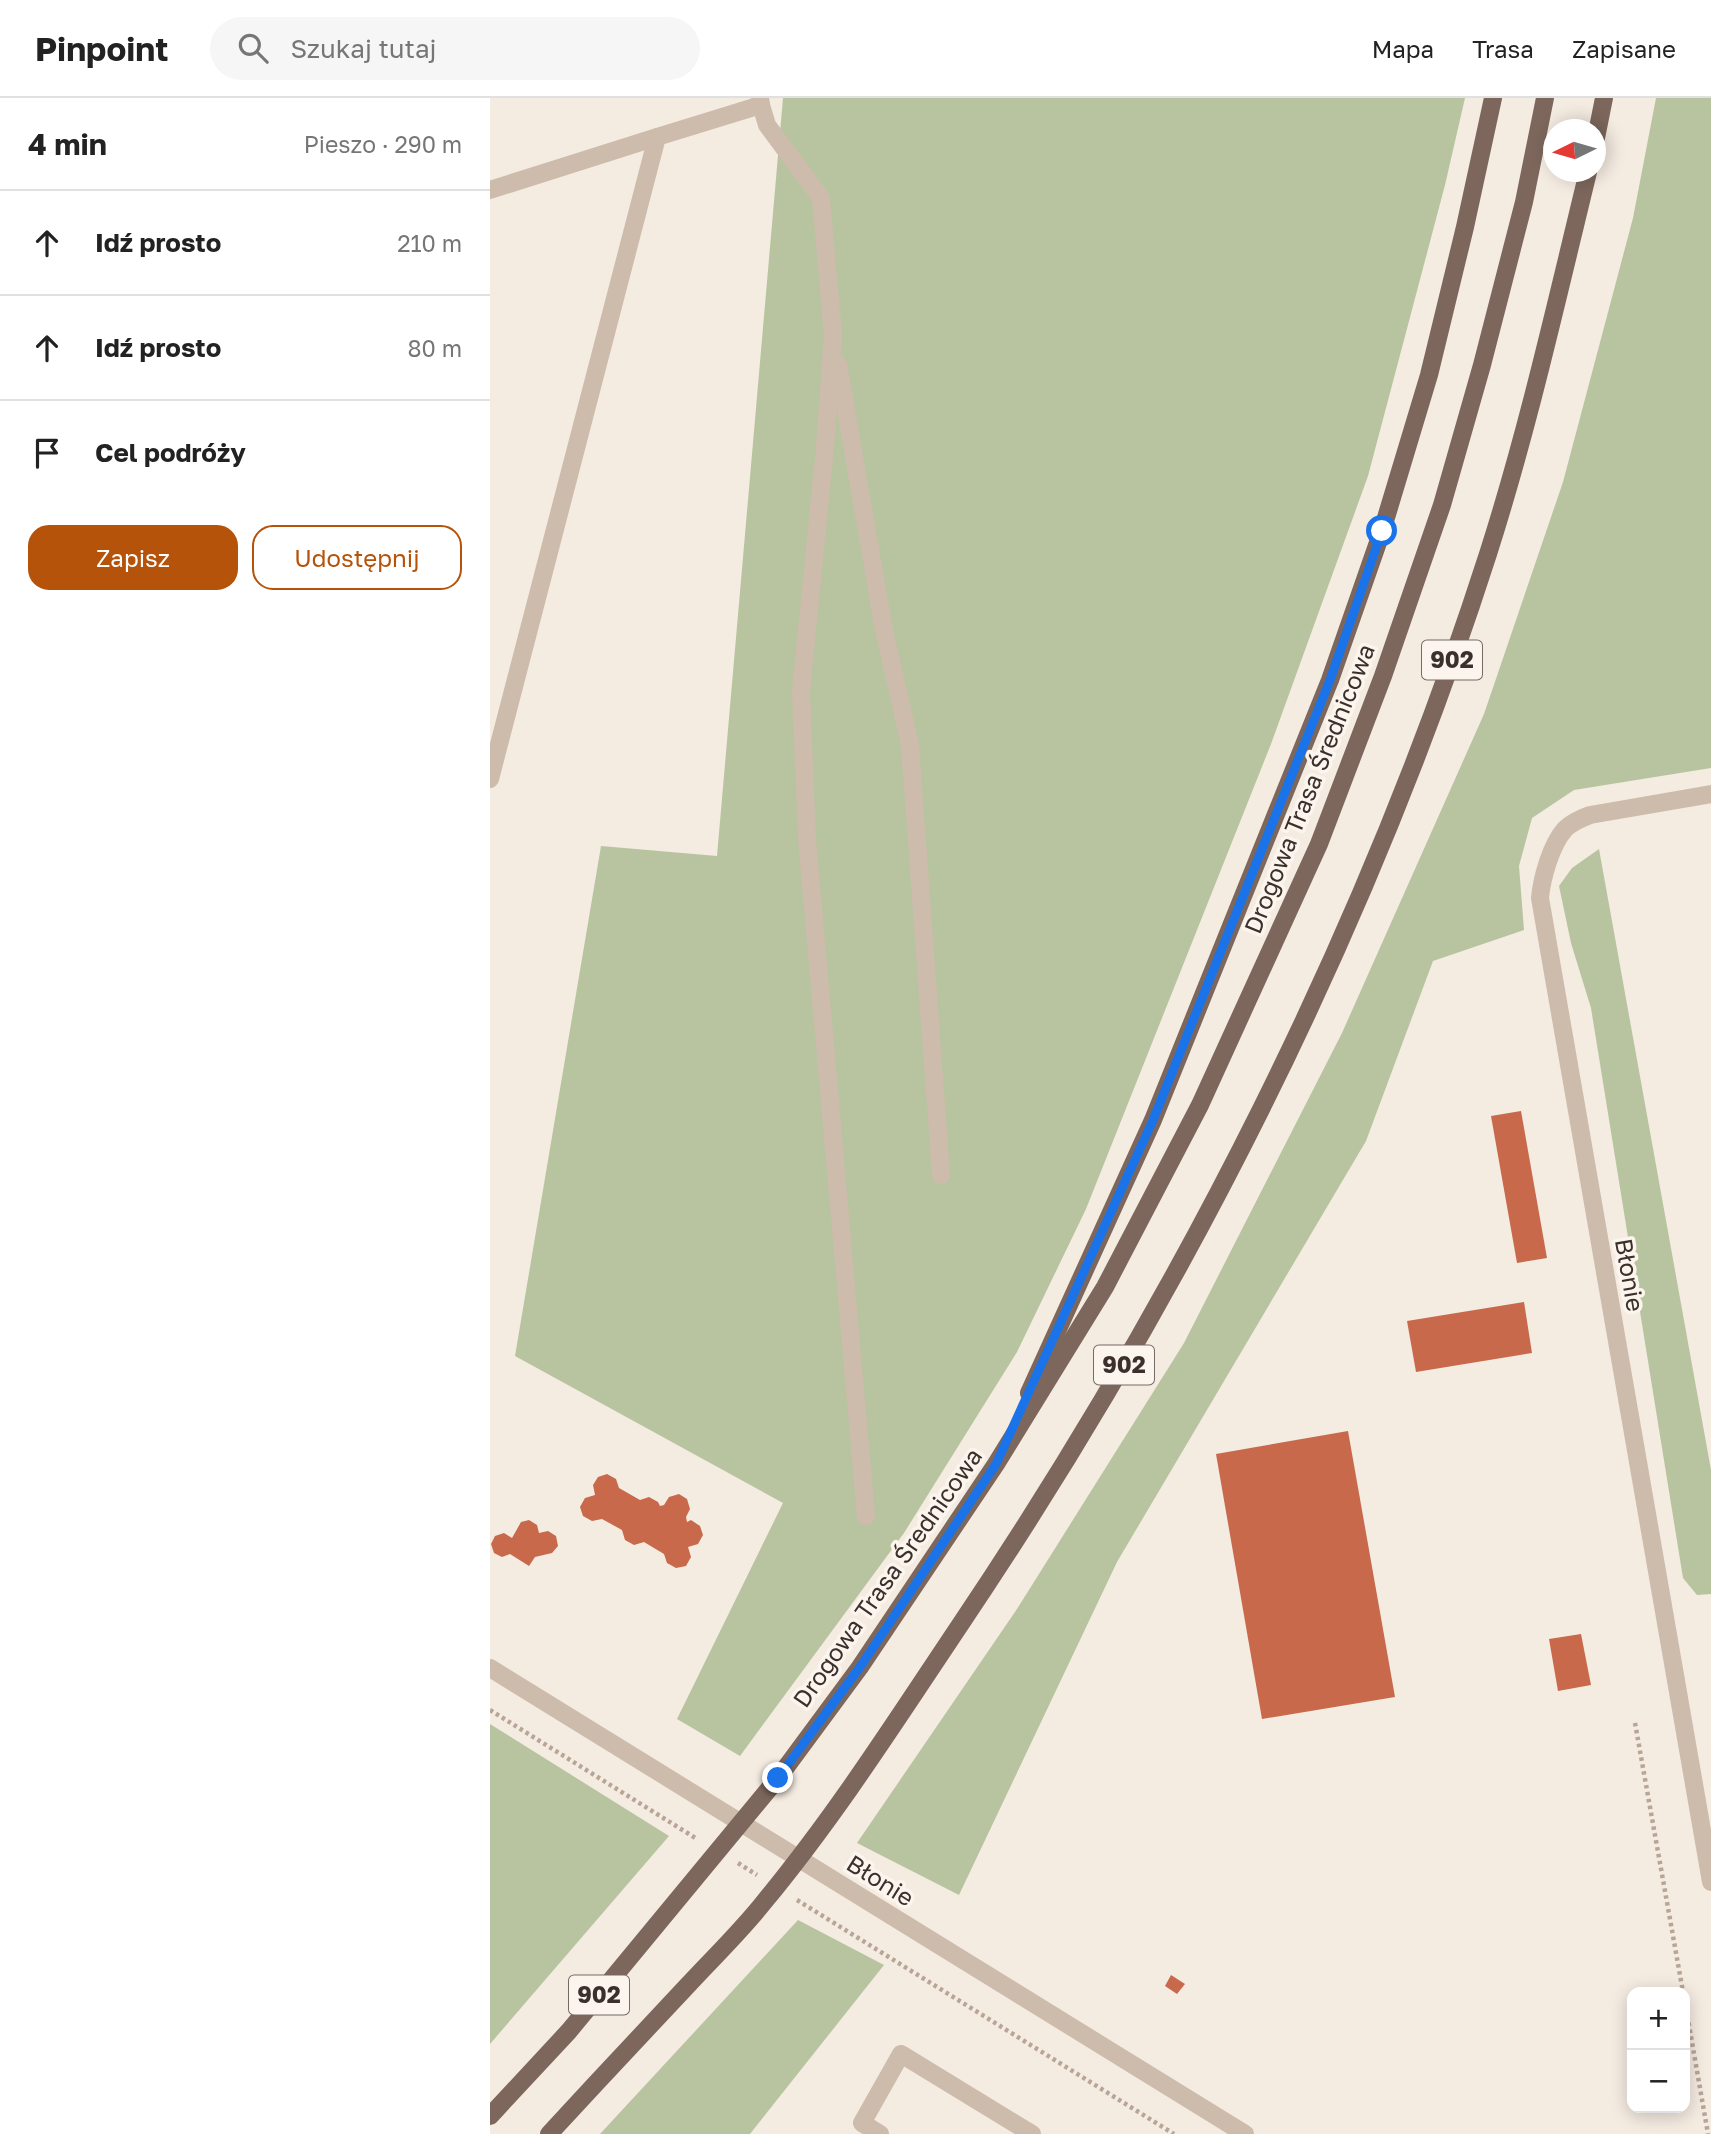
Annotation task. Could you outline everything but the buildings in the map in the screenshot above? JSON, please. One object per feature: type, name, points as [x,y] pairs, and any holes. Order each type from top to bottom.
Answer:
[{"type":"main road","points":[[996,1464],[1153,1120],[1330,680],[1382,531],[1429,375],[1493,98]]},
{"type":"main road","name":"Drogowa Trasa Średnicowa","points":[[490,2116],[569,2031],[778,1778],[860,1667],[996,1464],[1105,1287],[1200,1105],[1319,844],[1384,676],[1442,505],[1524,202],[1545,98]]},
{"type":"main road","points":[[1599,119],[1604,98]]},
{"type":"main road","name":"902","points":[[549,2134],[762,1905],[833,1813],[1020,1537],[1153,1317],[1265,1101],[1364,888],[1445,679],[1489,551],[1542,360],[1586,182]]},
{"type":"street","points":[[490,190],[761,102],[767,125],[821,198],[833,335],[884,630],[910,745],[941,1175]]},
{"type":"street","points":[[490,779],[657,137]]},
{"type":"street","points":[[833,335],[825,447],[800,691],[807,839],[866,1516]]},
{"type":"street","name":"Błonie","points":[[1711,794],[1590,815],[1576,821],[1566,829],[1544,871],[1540,898],[1711,1882]]},
{"type":"street","name":"Błonie","points":[[490,1668],[1245,2134]]},
{"type":"street","points":[[880,2134],[862,2123],[901,2054],[1032,2134]]},
{"type":"path","points":[[490,1710],[703,1842]]},
{"type":"path","points":[[1635,1723],[1682,1987]]},
{"type":"path","points":[[727,1857],[762,1879]]},
{"type":"path","points":[[786,1893],[1174,2134]]},
{"type":"path","points":[[1690,2031],[1708,2134]]},
{"type":"green space","points":[[783,98],[1465,98],[1445,185],[1368,476],[1271,744],[1086,1209],[1017,1352],[904,1533],[740,1756],[677,1719],[783,1503],[515,1356],[601,846],[717,856]]},
{"type":"green space","points":[[1656,98],[1711,98],[1711,768],[1574,790],[1532,818],[1519,866],[1524,930],[1433,961],[1366,1141],[1117,1562],[959,1895],[857,1843],[1017,1609],[1184,1343],[1342,1033],[1484,714],[1563,482],[1633,218]]},
{"type":"green space","points":[[1599,849],[1711,1470],[1711,1594],[1697,1595],[1683,1578],[1591,1008],[1571,943],[1559,886],[1572,868]]},
{"type":"green space","points":[[490,1724],[669,1836],[490,2044]]},
{"type":"green space","points":[[798,1920],[884,1965],[750,2134],[600,2134]]},
{"type":"route","points":[[778,1778],[860,1667],[996,1464],[1153,1120],[1330,680],[1382,531]]}]
